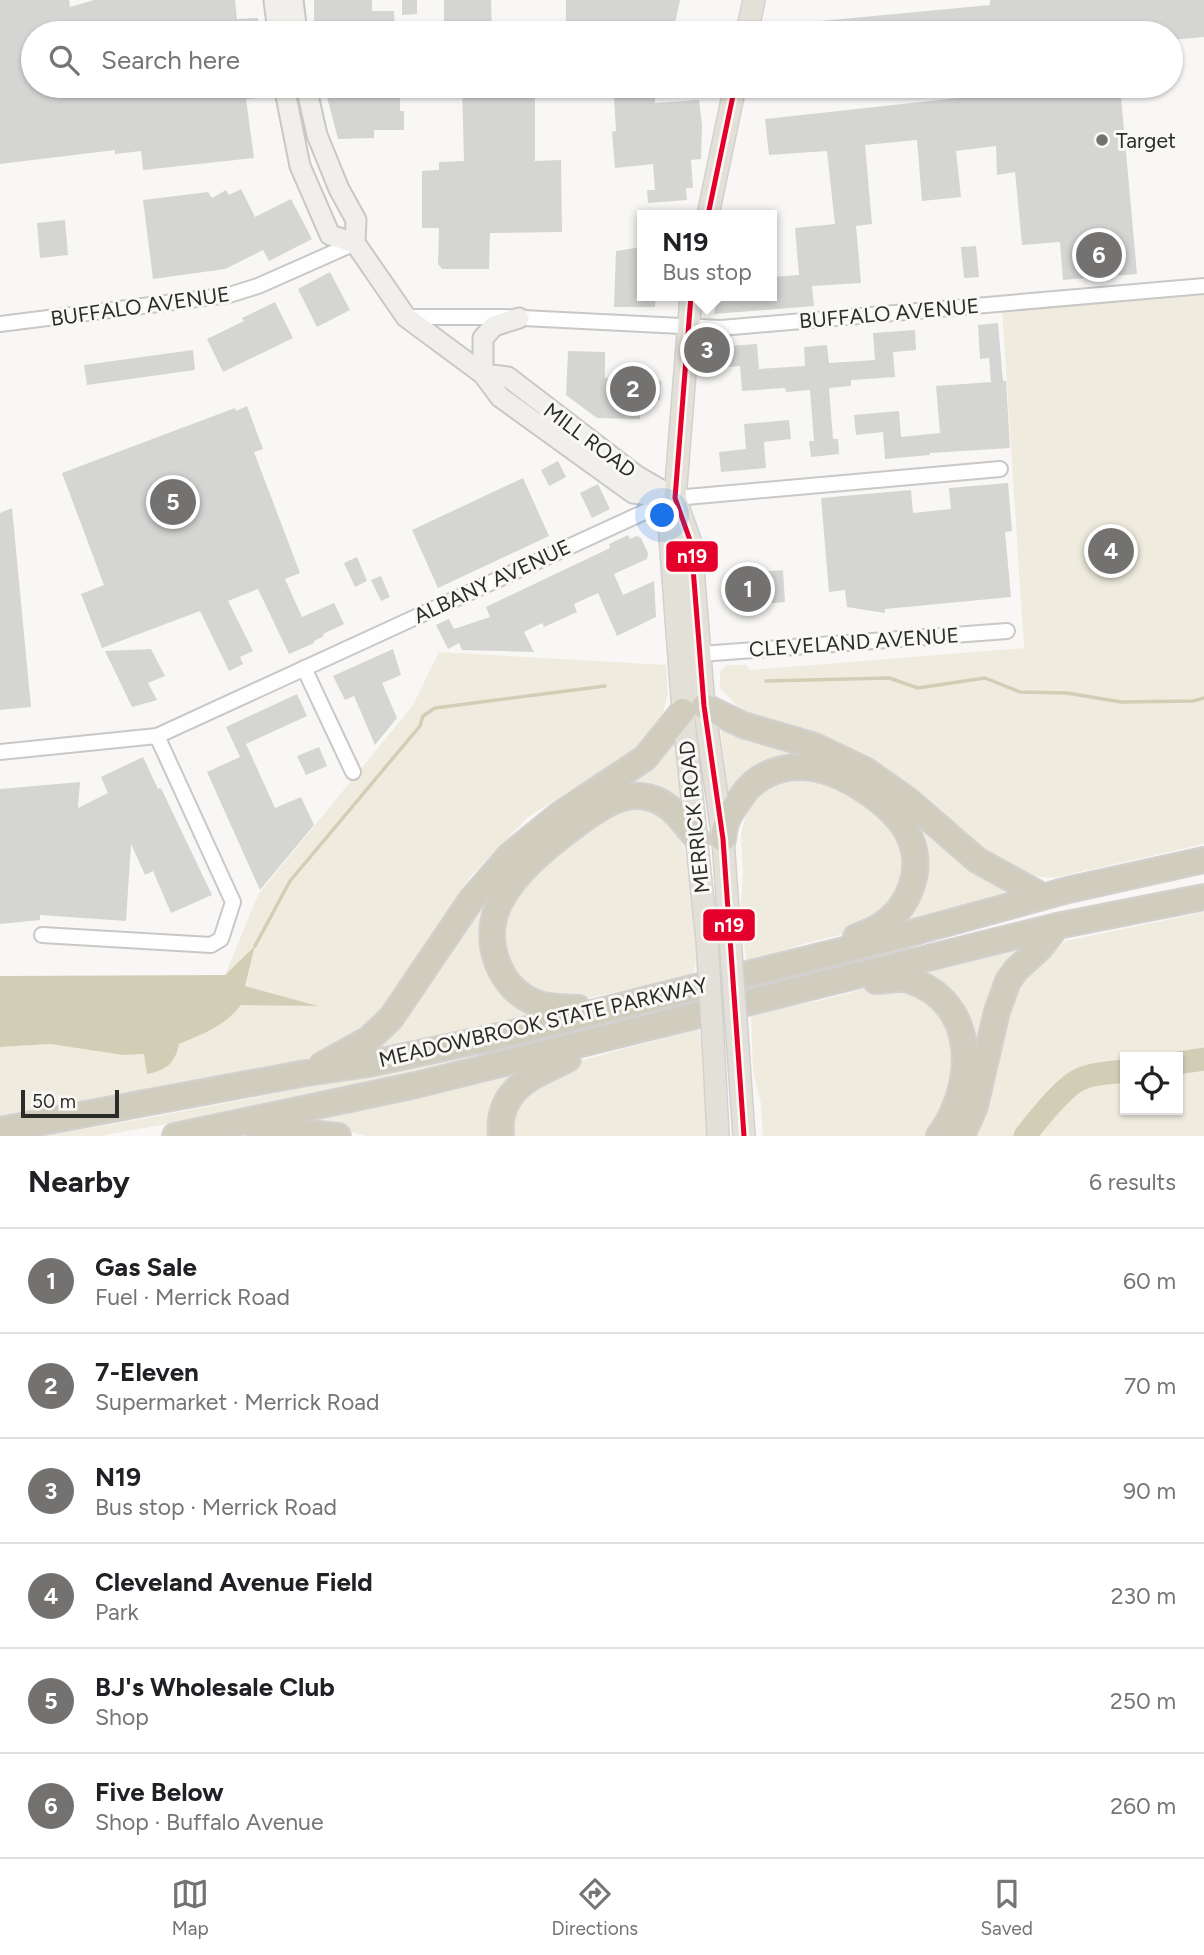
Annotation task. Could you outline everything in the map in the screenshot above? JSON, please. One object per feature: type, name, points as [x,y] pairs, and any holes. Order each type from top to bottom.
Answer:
[{"type":"highway","points":[[306,1073],[369,1040],[391,1018],[471,900],[510,855],[559,815],[645,758],[693,708],[815,746],[865,770],[909,801],[977,860],[1042,896]]},
{"type":"highway","points":[[723,839],[724,823],[744,792],[760,778],[776,770],[791,767],[813,768],[856,786],[898,818],[910,837],[914,851],[915,871],[907,899],[880,927],[808,958]]},
{"type":"highway","points":[[596,1010],[538,1004],[523,996],[510,984],[501,972],[492,941],[492,924],[499,904],[510,887],[555,841],[588,816],[621,799],[638,796],[658,800],[670,806],[697,839]]},
{"type":"highway","name":"MEADOWBROOK STATE PARKWAY","points":[[0,1130],[368,1064],[490,1038],[900,936],[1042,896],[1204,860]]},
{"type":"highway","name":"MEADOWBROOK STATE PARKWAY","points":[[175,1136],[416,1085],[1057,926],[1204,897]]},
{"type":"highway","points":[[962,1136],[975,1106],[996,1011],[1008,981],[1057,926]]},
{"type":"highway","points":[[816,985],[907,979],[933,992],[951,1011],[961,1029],[966,1067],[959,1099],[939,1136]]},
{"type":"highway","points":[[500,1136],[505,1107],[524,1080],[616,1037]]},
{"type":"highway","points":[[232,1126],[338,1136]]},
{"type":"main road","points":[[274,0],[277,21]]},
{"type":"main road","points":[[293,0],[296,21]]},
{"type":"main road","points":[[750,21],[754,0]]},
{"type":"main road","name":"MILL ROAD","points":[[286,98],[300,166],[330,235],[355,243]]},
{"type":"main road","name":"MILL ROAD","points":[[309,98],[317,135],[339,189],[356,220],[355,243],[406,317],[483,374],[508,377],[637,476],[675,498]]},
{"type":"main road","points":[[709,210],[732,98]]},
{"type":"main road","name":"MERRICK ROAD","points":[[690,301],[675,498],[669,524],[693,708],[723,839],[744,1136]]},
{"type":"main road","points":[[483,374],[483,338],[494,326],[519,318]]},
{"type":"main road","name":"MERRICK ROAD","points":[[675,498],[691,543],[700,654],[693,708],[697,839],[707,940],[718,1136]]},
{"type":"street","name":"BUFFALO AVENUE","points":[[0,324],[229,295],[258,286],[355,243]]},
{"type":"street","name":"BUFFALO AVENUE","points":[[406,317],[519,318],[721,328],[1204,286]]},
{"type":"street","name":"ALBANY AVENUE","points":[[0,752],[157,736],[675,498],[1000,469]]},
{"type":"street","name":"CLEVELAND AVENUE","points":[[700,654],[1007,631]]},
{"type":"street","points":[[304,668],[353,772]]},
{"type":"street","points":[[42,935],[211,945],[221,939],[233,902],[157,736]]},
{"type":"shaded area","points":[[1204,292],[1204,844],[1053,878],[1020,875],[736,714],[739,708],[720,688],[720,672],[726,665],[746,665],[750,670],[1024,648],[1002,309]]},
{"type":"shaded area","points":[[439,652],[666,665],[668,694],[660,724],[644,744],[528,817],[472,875],[419,952],[390,1007],[331,1055],[110,1096],[74,1109],[0,1120],[0,1047],[50,1044],[123,1055],[145,1054],[147,1074],[180,1043],[220,1024],[241,1004],[315,1006],[245,986],[255,948],[225,975],[258,895],[413,705]]},
{"type":"shaded area","points":[[720,724],[841,764],[1009,884],[1009,893],[883,930],[923,852],[825,765],[728,796]]},
{"type":"shaded area","points":[[674,738],[687,806],[682,809],[662,796],[639,791],[621,794],[600,803],[554,834],[533,853],[500,891],[491,908],[486,937],[494,973],[537,1010],[537,1015],[366,1053],[366,1049],[385,1033],[408,1006],[465,921],[506,868],[525,849],[634,773]]},
{"type":"shaded area","points":[[790,773],[823,776],[895,822],[910,852],[897,906],[852,932],[799,945],[747,964],[740,914],[743,874],[741,833],[750,801],[758,787]]},
{"type":"shaded area","points":[[656,804],[680,837],[685,852],[698,945],[694,973],[696,981],[673,980],[559,1004],[509,975],[501,921],[514,893],[573,838],[613,810]]},
{"type":"shaded area","points":[[1204,912],[1204,1136],[965,1136],[1009,997],[1035,962],[1066,941]]},
{"type":"shaded area","points":[[1034,940],[974,1054],[926,978],[927,969]]},
{"type":"shaded area","points":[[255,946],[245,986],[318,1006],[241,1005],[221,1024],[179,1044],[169,1065],[147,1074],[144,1054],[123,1055],[50,1044],[0,1047],[0,976],[225,975]]},
{"type":"shaded area","points":[[878,984],[926,994],[955,1023],[962,1063],[935,1136],[763,1136],[761,1104],[753,1071],[751,1010],[815,1002]]},
{"type":"shaded area","points":[[697,1026],[708,1058],[707,1136],[510,1136],[521,1094],[569,1064],[679,1034]]},
{"type":"shaded area","points":[[541,1038],[541,1043],[344,1090],[233,1112],[100,1136],[40,1136],[228,1103]]},
{"type":"shaded area","points":[[535,1066],[495,1136],[366,1136],[320,1124],[318,1120]]},
{"type":"building","points":[[0,0],[69,0],[70,7],[94,0],[235,0],[237,19],[258,18],[258,21],[21,21],[21,98],[258,98],[246,99],[254,158],[143,170],[141,151],[115,154],[115,150],[0,164]]},
{"type":"building","points":[[314,0],[372,0],[372,11],[394,11],[395,21],[314,21]]},
{"type":"building","points":[[402,0],[417,0],[417,14],[402,15]]},
{"type":"building","points":[[444,0],[491,0],[492,21],[444,21]]},
{"type":"building","points":[[566,0],[680,0],[676,21],[566,21]]},
{"type":"building","points":[[990,0],[1204,0],[1204,37],[1183,39],[1183,21],[821,21],[990,5]]},
{"type":"building","points":[[327,98],[400,98],[400,111],[404,111],[404,130],[374,130],[374,138],[338,139]]},
{"type":"building","points":[[462,98],[535,98],[535,161],[561,160],[562,232],[490,233],[489,269],[442,269],[438,264],[439,228],[422,228],[422,171],[439,170],[439,162],[464,161]]},
{"type":"building","points":[[614,98],[655,98],[655,103],[699,100],[702,125],[701,159],[691,160],[693,188],[686,188],[687,200],[648,203],[647,190],[655,190],[653,164],[615,168],[612,132],[616,131]]},
{"type":"building","points":[[957,98],[1121,98],[1137,274],[1063,280],[1060,242],[1022,245],[1015,172],[997,175],[996,146],[956,151],[961,197],[922,201],[917,140],[865,145],[872,224],[856,226],[861,283],[812,286],[814,306],[714,314],[717,301],[777,301],[777,277],[799,275],[795,228],[835,224],[827,151],[769,155],[765,119]]},
{"type":"building","points":[[241,189],[255,217],[291,199],[312,239],[269,261],[263,250],[225,269],[153,279],[143,200],[208,192],[212,198],[226,190],[229,195]]},
{"type":"building","points":[[65,220],[68,255],[40,258],[37,223]]},
{"type":"building","points":[[976,246],[979,277],[964,278],[961,247]]},
{"type":"building","points":[[637,248],[637,301],[656,301],[655,307],[614,307],[616,251]]},
{"type":"building","points":[[330,272],[350,310],[317,327],[298,289]]},
{"type":"building","points":[[275,302],[293,338],[223,372],[207,339]]},
{"type":"building","points":[[998,323],[1003,381],[1006,381],[1010,448],[885,459],[883,432],[856,435],[854,415],[899,411],[901,437],[940,433],[936,386],[991,382],[989,358],[980,359],[978,325]]},
{"type":"building","points":[[915,330],[916,350],[893,352],[895,377],[851,380],[851,386],[829,388],[833,439],[838,439],[839,454],[811,457],[809,441],[814,441],[810,390],[786,392],[785,388],[742,391],[740,366],[718,368],[716,347],[757,344],[759,369],[805,366],[804,347],[827,345],[829,363],[875,360],[873,333]]},
{"type":"building","points":[[193,350],[195,370],[87,385],[84,365]]},
{"type":"building","points":[[568,351],[605,352],[605,378],[661,381],[660,400],[641,399],[640,419],[597,418],[566,395]]},
{"type":"building","points":[[247,406],[263,449],[254,452],[300,573],[285,579],[302,617],[334,603],[344,624],[323,634],[324,636],[314,643],[289,654],[258,589],[228,601],[253,651],[240,657],[243,664],[229,671],[200,611],[102,648],[81,594],[104,585],[62,473],[235,408],[236,411]]},
{"type":"building","points":[[789,420],[791,439],[764,442],[766,468],[721,472],[719,452],[746,449],[744,424]]},
{"type":"building","points":[[558,461],[566,477],[549,486],[541,470]]},
{"type":"building","points":[[523,478],[549,536],[438,588],[412,530]]},
{"type":"building","points":[[1008,483],[1012,531],[1005,532],[1011,597],[885,609],[885,613],[847,607],[845,590],[829,592],[821,498],[911,490],[913,513],[951,509],[949,488]]},
{"type":"building","points":[[598,484],[610,509],[592,518],[580,493]]},
{"type":"building","points":[[12,508],[31,707],[0,710],[0,513]]},
{"type":"building","points":[[628,535],[630,539],[637,536],[641,538],[648,553],[647,559],[614,574],[623,595],[654,581],[656,617],[617,636],[598,593],[574,604],[577,612],[544,627],[542,623],[524,632],[534,652],[462,650],[459,643],[448,649],[436,625],[449,619],[454,629],[490,617],[486,607],[610,548],[609,544]]},
{"type":"building","points":[[357,557],[367,581],[355,587],[344,563]]},
{"type":"building","points":[[783,570],[785,602],[731,602],[729,580],[759,578],[758,572]]},
{"type":"building","points":[[381,576],[390,597],[381,601],[371,580]]},
{"type":"building","points":[[151,649],[165,676],[148,683],[157,700],[132,707],[105,651]]},
{"type":"building","points":[[393,649],[401,675],[382,683],[397,718],[375,745],[354,696],[345,700],[333,676]]},
{"type":"building","points":[[297,694],[307,716],[246,744],[275,808],[301,797],[314,825],[260,890],[207,772],[240,757],[226,727]]},
{"type":"building","points":[[319,747],[327,766],[306,775],[297,756]]},
{"type":"building","points":[[143,757],[158,789],[161,788],[212,895],[171,913],[153,871],[145,875],[131,844],[126,921],[40,915],[40,920],[0,924],[0,789],[80,782],[78,808],[108,793],[101,777]]},
{"type":"waterway","points":[[766,681],[889,678],[918,688],[985,678],[1020,692],[1067,693],[1121,702],[1193,701],[1204,698]]},
{"type":"waterway","points":[[255,946],[290,881],[420,726],[423,716],[435,708],[605,686]]},
{"type":"waterway","points":[[1183,1062],[1204,1059]]},
{"type":"waterway","points":[[1025,1136],[1055,1100],[1075,1082],[1093,1075],[1120,1072]]},
{"type":"transit line","name":"n19","points":[[709,210],[732,98]]},
{"type":"transit line","name":"n19","points":[[691,301],[675,498],[691,543],[704,706],[723,839],[744,1136]]},
{"type":"place","name":"Target","points":[[1102,140]]},
{"type":"place","name":"Five Below","points":[[1099,255]]},
{"type":"place","name":"N19","points":[[707,350]]},
{"type":"place","name":"7-Eleven","points":[[633,389]]},
{"type":"place","name":"BJ's Wholesale Club","points":[[173,502]]},
{"type":"place","name":"Cleveland Avenue Field","points":[[1111,551]]},
{"type":"place","name":"Gas Sale","points":[[748,589]]}]
